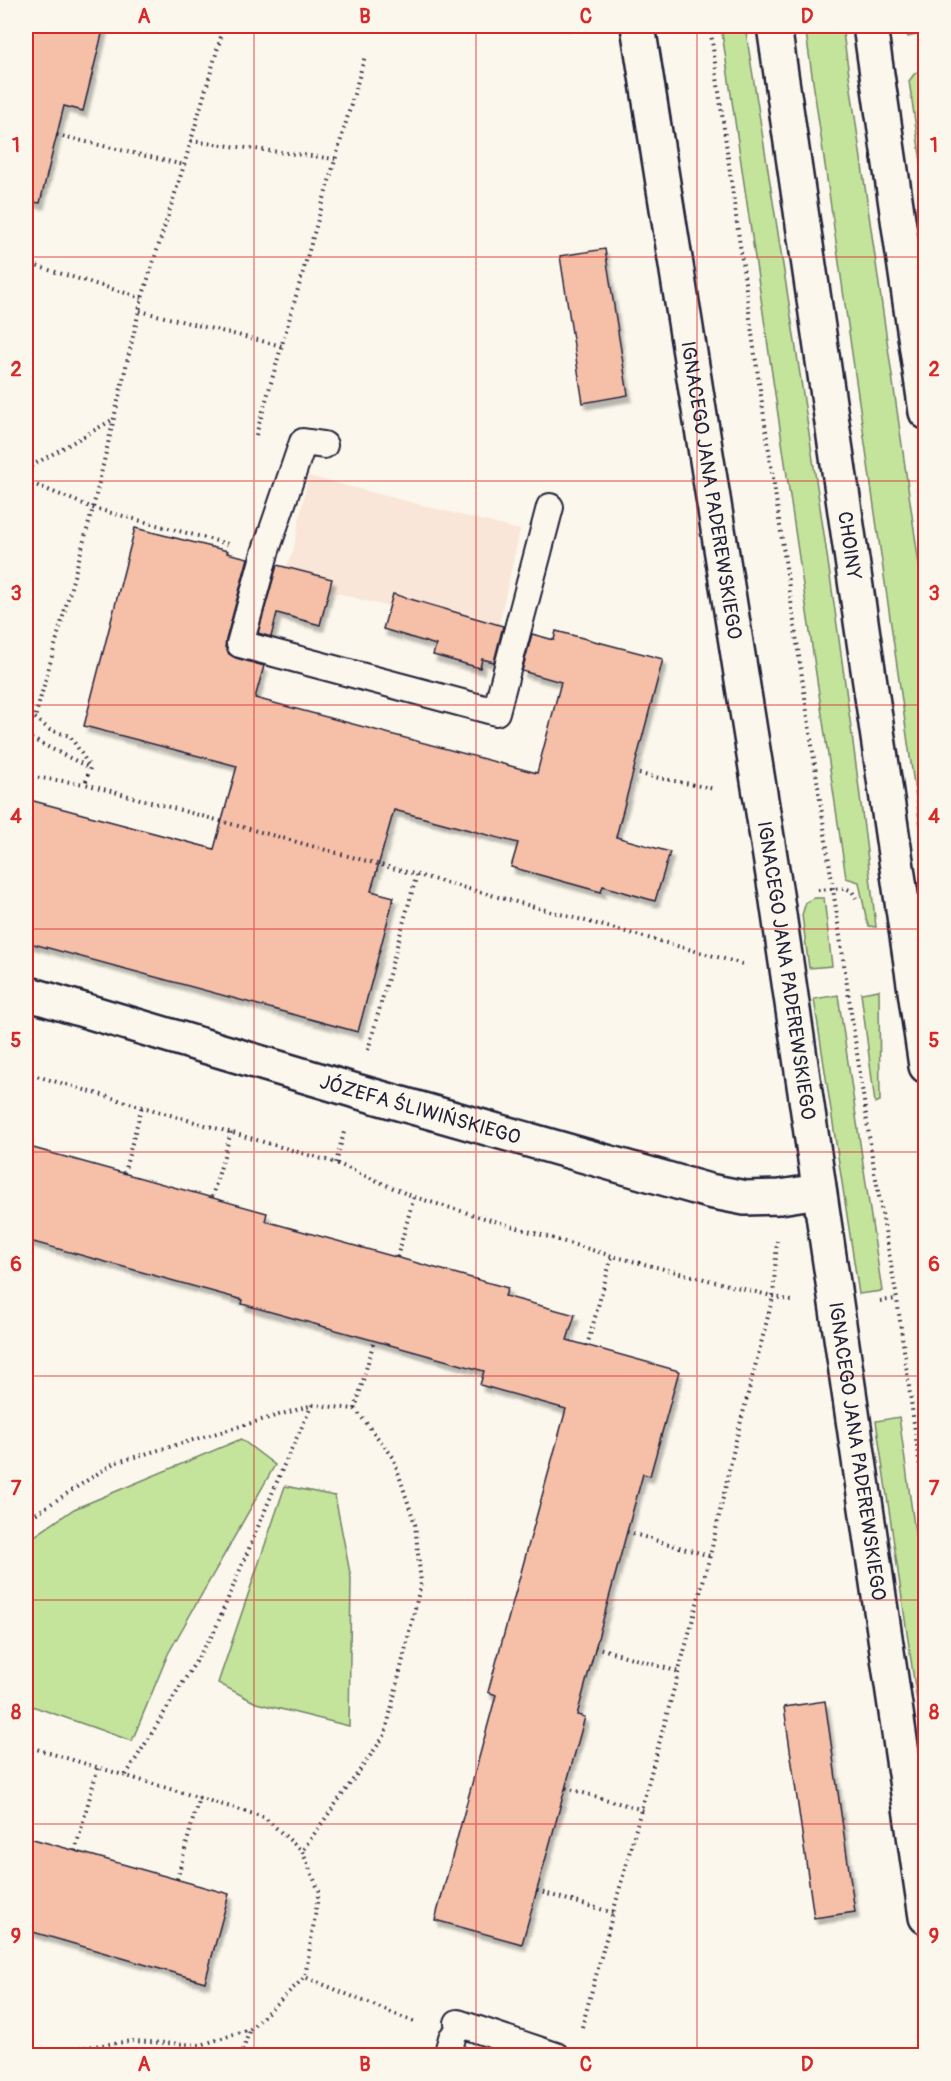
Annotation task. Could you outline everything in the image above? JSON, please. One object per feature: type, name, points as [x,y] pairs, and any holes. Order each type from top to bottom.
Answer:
[{"type":"street","name":"IGNACEGO JANA PADEREWSKIEGO","points":[[638,26],[776,894],[926,1917]]},
{"type":"street","name":"CHOINY","points":[[774,26],[926,1066]]},
{"type":"street","points":[[870,26],[926,412]]},
{"type":"street","name":"JÓZEFA ŚLIWIŃSKIEGO","points":[[26,993],[356,1091],[709,1191],[745,1198],[780,1197],[819,1191]]},
{"type":"lane","points":[[324,445],[303,442],[265,554],[240,644],[496,712],[550,507]]},
{"type":"lane","points":[[453,2039],[556,2055]]},
{"type":"path","points":[[35,717],[93,508],[142,298],[184,165],[224,26]]},
{"type":"path","points":[[567,31],[568,26]]},
{"type":"path","points":[[710,26],[754,348],[872,1156],[897,1299],[926,1511]]},
{"type":"path","points":[[255,435],[365,56]]},
{"type":"path","points":[[57,135],[184,165]]},
{"type":"path","points":[[191,141],[334,159]]},
{"type":"path","points":[[26,263],[142,298]]},
{"type":"path","points":[[140,311],[282,346]]},
{"type":"path","points":[[26,469],[114,418]]},
{"type":"path","points":[[26,482],[93,508],[265,554]]},
{"type":"path","points":[[26,716],[35,717],[50,730],[70,736],[90,768],[85,784]]},
{"type":"path","points":[[26,736],[90,768]]},
{"type":"path","points":[[639,774],[719,790]]},
{"type":"path","points":[[26,776],[85,784],[744,964]]},
{"type":"path","points":[[336,1163],[417,874]]},
{"type":"path","points":[[776,894],[845,888],[852,891],[857,901]]},
{"type":"path","points":[[26,1073],[336,1163],[414,1197],[612,1256],[802,1303]]},
{"type":"path","points":[[123,1173],[142,1106]]},
{"type":"path","points":[[212,1197],[231,1132]]},
{"type":"path","points":[[397,1257],[414,1197]]},
{"type":"path","points":[[580,2034],[710,1556],[735,1444],[773,1297],[780,1197]]},
{"type":"path","points":[[587,1346],[612,1256]]},
{"type":"path","points":[[356,1409],[374,1341]]},
{"type":"path","points":[[126,1775],[214,1632],[284,1465],[313,1405]]},
{"type":"path","points":[[26,1520],[114,1462],[313,1405],[356,1409],[393,1457],[415,1524],[421,1583],[385,1735],[302,1851]]},
{"type":"path","points":[[627,1533],[710,1556]]},
{"type":"path","points":[[595,1647],[679,1672]]},
{"type":"path","points":[[26,1746],[264,1817],[302,1851],[319,1891],[305,1977],[250,2029],[201,2045],[132,2041],[56,2051],[51,2055]]},
{"type":"path","points":[[75,1851],[98,1767]]},
{"type":"path","points":[[566,1788],[643,1809]]},
{"type":"path","points":[[177,1880],[199,1797]]},
{"type":"path","points":[[537,1891],[614,1913]]},
{"type":"path","points":[[305,1977],[453,2039]]},
{"type":"path","points":[[241,2055],[250,2029]]},
{"type":"shaded area","points":[[308,476],[520,530],[499,624],[446,610],[442,621],[329,591],[332,579],[286,567],[293,552]]},
{"type":"green space","points":[[721,26],[745,26],[832,588],[876,927],[869,926],[867,922],[859,882],[846,878]]},
{"type":"green space","points":[[805,26],[842,26],[925,606],[925,861]]},
{"type":"green space","points":[[902,26],[925,26],[925,33],[908,37]]},
{"type":"green space","points":[[926,72],[925,189],[909,81],[915,73]]},
{"type":"green space","points":[[814,898],[824,898],[832,966],[809,968],[802,915],[806,902]]},
{"type":"green space","points":[[879,990],[880,1101],[875,1103],[861,993]]},
{"type":"green space","points":[[838,995],[882,1291],[859,1294],[814,999]]},
{"type":"green space","points":[[899,1417],[925,1605],[925,1756],[876,1421]]},
{"type":"green space","points":[[241,1439],[275,1465],[168,1654],[132,1741],[26,1704],[26,1542],[74,1509]]},
{"type":"green space","points":[[285,1486],[335,1496],[351,1578],[349,1726],[256,1703],[218,1683]]},
{"type":"building","points":[[26,26],[104,26],[83,111],[64,106],[40,203],[26,201]]},
{"type":"building","points":[[605,249],[628,395],[583,403],[560,256]]},
{"type":"building","points":[[135,528],[248,558],[225,647],[229,654],[236,658],[264,666],[255,698],[537,773],[561,682],[522,671],[532,634],[554,640],[556,631],[663,659],[616,837],[670,852],[655,901],[603,886],[601,892],[511,867],[518,843],[394,810],[371,891],[394,897],[358,1032],[26,942],[26,799],[214,849],[237,766],[84,726]]},
{"type":"building","points":[[277,565],[332,579],[320,625],[277,613],[271,637],[258,633]]},
{"type":"building","points":[[393,594],[503,626],[494,662],[482,659],[480,668],[433,655],[436,645],[383,629]]},
{"type":"building","points":[[26,1146],[267,1213],[265,1221],[508,1288],[505,1296],[575,1315],[567,1340],[679,1371],[650,1476],[643,1474],[627,1532],[577,1715],[585,1717],[522,1944],[435,1920],[496,1695],[488,1692],[566,1409],[480,1385],[484,1371],[242,1304],[243,1300],[26,1240]]},
{"type":"building","points":[[825,1701],[855,1912],[814,1918],[784,1707]]},
{"type":"building","points":[[26,1837],[229,1894],[205,1982],[26,1930]]}]
